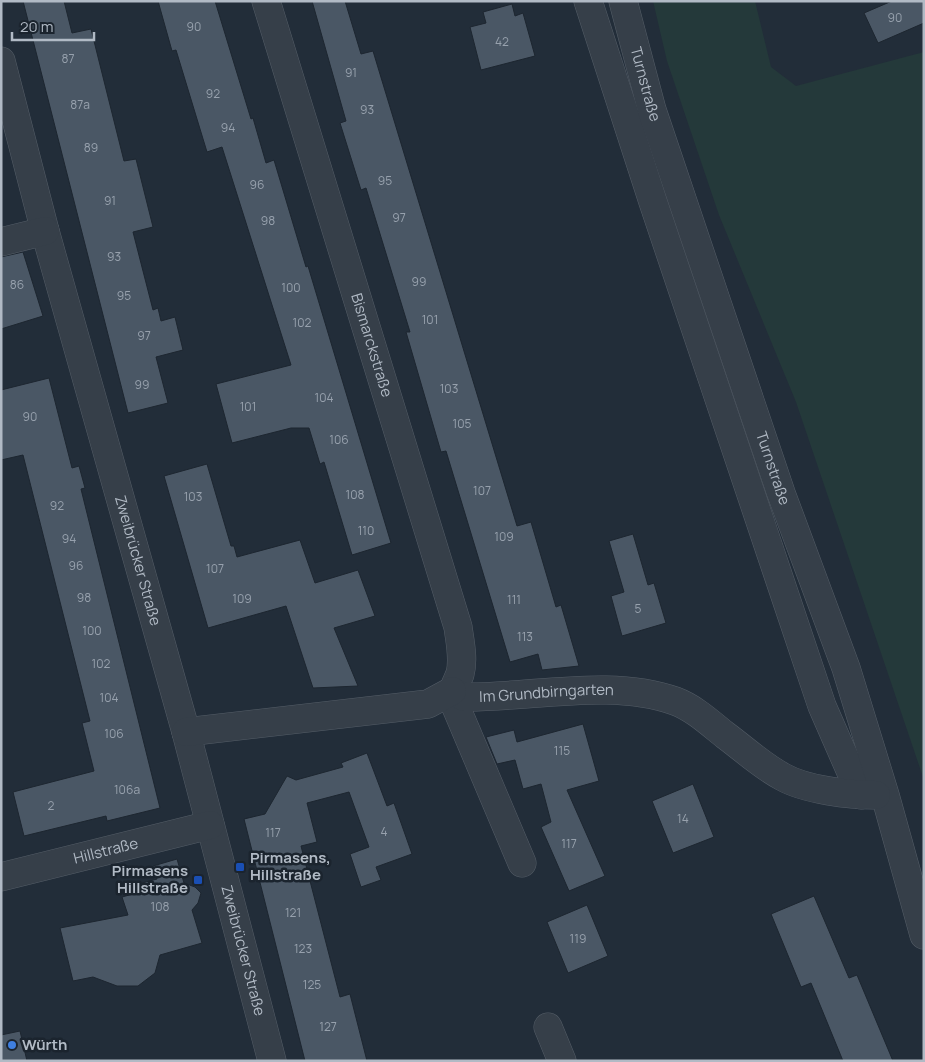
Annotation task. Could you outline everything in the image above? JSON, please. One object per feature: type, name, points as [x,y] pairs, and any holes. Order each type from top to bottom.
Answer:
[{"type":"street","name":"Bismarckstraße","points":[[266,1],[458,626],[462,655],[460,673],[452,691]]},
{"type":"street","points":[[588,1],[653,202],[822,706],[873,795]]},
{"type":"street","name":"Turnstraße","points":[[623,1],[652,110],[781,493],[846,668],[873,795],[924,935]]},
{"type":"street","name":"Zweibrücker Straße","points":[[1,61],[45,231],[186,732],[272,1061]]},
{"type":"street","points":[[1,242],[45,231]]},
{"type":"street","points":[[186,732],[428,704],[452,691],[453,700],[472,750],[522,863]]},
{"type":"street","name":"Im Grundbirngarten","points":[[452,691],[464,697],[617,691],[660,697],[676,702],[696,713],[785,778],[799,784],[873,795]]},
{"type":"street","name":"Hillstraße","points":[[1,877],[210,825]]},
{"type":"street","points":[[548,1027],[562,1061]]},
{"type":"green space","points":[[653,1],[755,1],[771,67],[796,86],[924,52],[924,780],[796,402],[719,215],[667,61]]},
{"type":"building","points":[[23,1],[64,1],[72,33],[91,29],[124,161],[136,159],[153,227],[133,232],[153,310],[158,308],[161,321],[175,317],[183,350],[156,357],[168,403],[128,413]]},
{"type":"building","points":[[158,1],[215,1],[266,163],[274,160],[306,267],[308,266],[391,543],[352,555],[324,462],[320,464],[309,428],[291,428],[232,443],[216,384],[291,365],[222,147],[207,152],[176,50],[172,51]]},
{"type":"building","points":[[312,1],[345,1],[361,54],[373,51],[517,526],[531,522],[556,607],[561,605],[579,666],[542,670],[538,654],[510,662],[446,451],[441,452],[406,332],[410,332],[366,188],[361,190],[340,123],[346,121]]},
{"type":"building","points":[[892,1],[924,1],[924,23],[878,43],[864,13]]},
{"type":"building","points":[[512,4],[515,16],[523,13],[535,56],[481,70],[470,27],[486,23],[483,12]]},
{"type":"building","points":[[23,252],[43,316],[1,329],[1,257]]},
{"type":"building","points":[[49,378],[72,468],[79,466],[85,488],[81,489],[160,808],[107,821],[106,816],[24,836],[13,792],[94,771],[82,723],[90,721],[23,455],[1,460],[1,390]]},
{"type":"building","points":[[207,464],[231,546],[234,546],[237,557],[300,540],[315,583],[358,570],[375,616],[334,628],[358,686],[313,688],[286,606],[208,628],[164,476]]},
{"type":"building","points":[[633,534],[648,585],[654,583],[666,623],[622,636],[611,596],[624,592],[609,541]]},
{"type":"building","points":[[583,724],[599,781],[567,790],[605,876],[569,891],[541,827],[551,822],[541,784],[523,789],[515,760],[497,764],[486,737],[514,730],[517,742]]},
{"type":"building","points":[[367,753],[387,806],[394,803],[412,854],[376,867],[381,880],[361,887],[350,854],[369,847],[349,792],[307,803],[317,842],[301,846],[340,997],[350,994],[367,1061],[305,1061],[244,819],[265,814],[287,776],[296,780],[343,767],[341,763]]},
{"type":"building","points":[[693,784],[714,837],[673,853],[652,801]]},
{"type":"building","points":[[177,859],[184,883],[195,887],[201,893],[198,903],[192,910],[202,943],[160,955],[155,973],[138,986],[117,986],[93,977],[73,981],[60,928],[128,915],[122,897],[144,891],[142,883],[157,879],[153,866]]},
{"type":"building","points":[[814,896],[849,978],[857,975],[893,1061],[843,1061],[811,983],[801,987],[771,914]]},
{"type":"building","points":[[587,905],[608,956],[568,973],[547,922]]},
{"type":"building","name":"Würth","points":[[20,1031],[27,1061],[1,1061],[1,1035]]},
{"type":"place","name":"Pirmasens, Hillstraße","points":[[240,867]]},
{"type":"place","name":"Pirmasens Hillstraße","points":[[198,880]]},
{"type":"place","name":"Würth","points":[[12,1045]]}]
